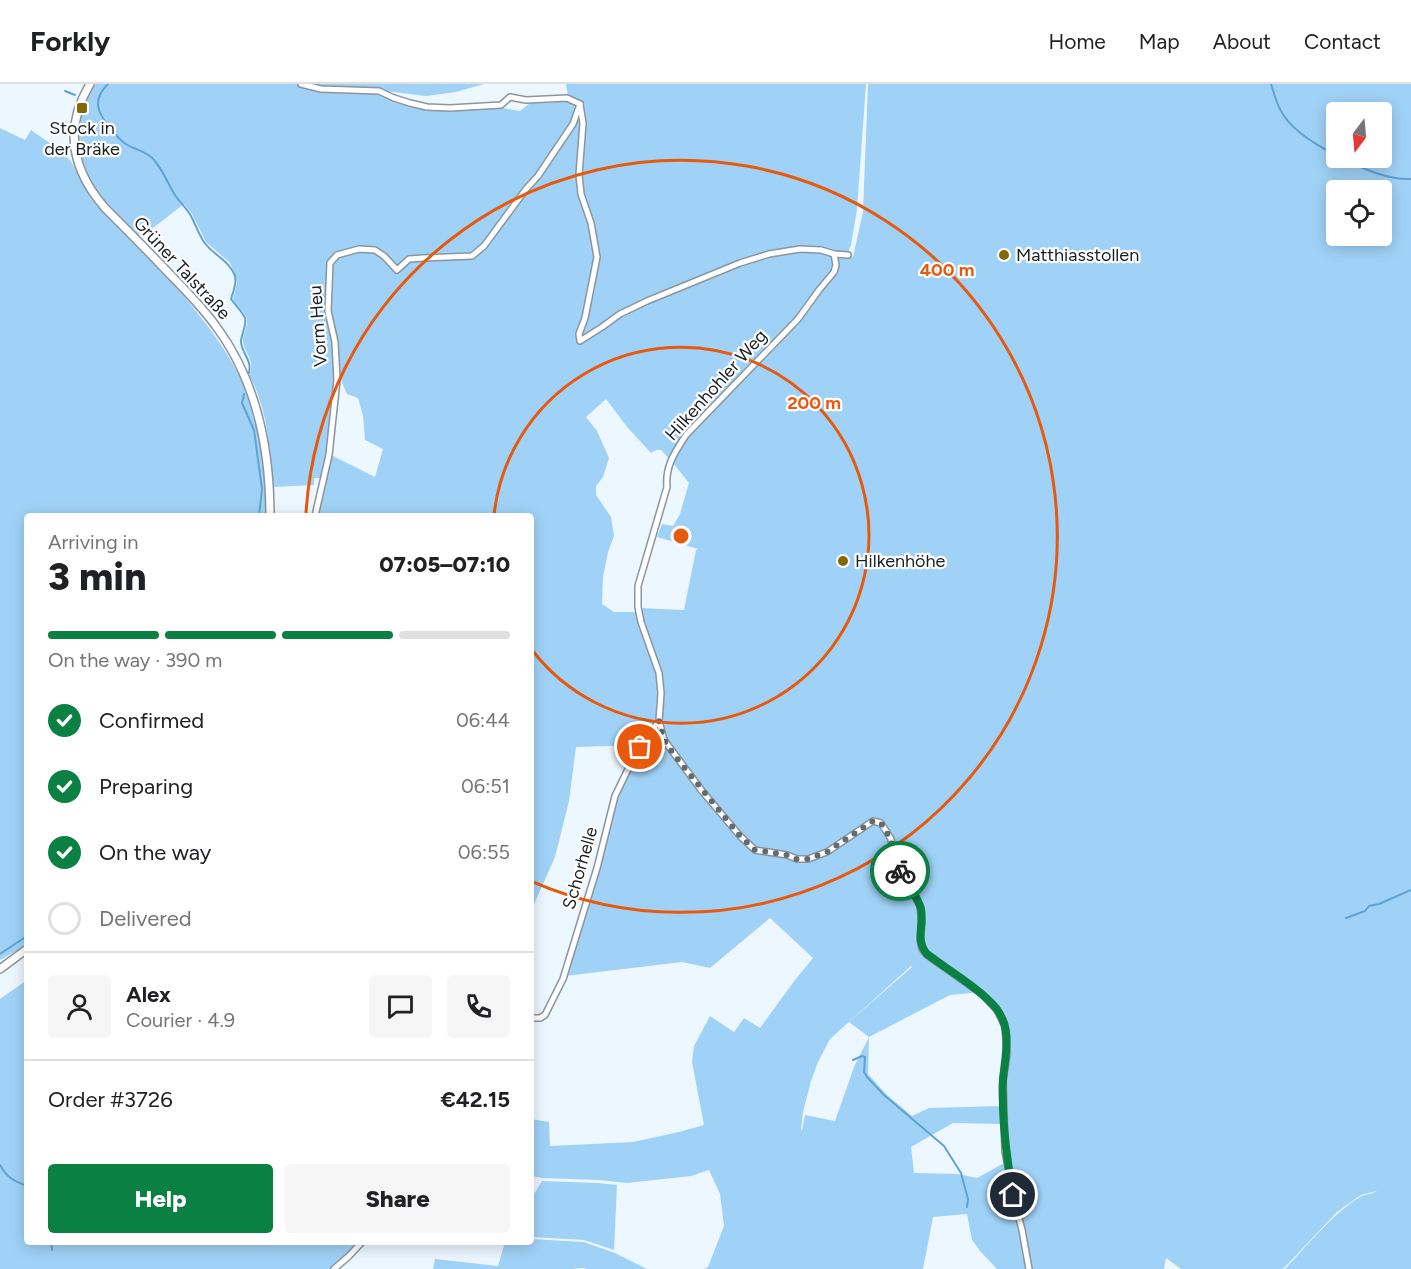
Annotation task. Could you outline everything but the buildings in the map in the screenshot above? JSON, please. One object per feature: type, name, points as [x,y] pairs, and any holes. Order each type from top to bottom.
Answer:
[{"type":"main road","name":"Grüner Talstraße","points":[[90,84],[79,106],[74,130],[75,154],[81,174],[105,208],[206,312],[234,354],[251,392],[264,436],[270,513]]},
{"type":"main road","points":[[0,969],[24,951]]},
{"type":"street","points":[[301,84],[321,89],[379,91],[394,99],[427,107],[501,105],[510,97],[526,100],[567,98],[580,104],[583,123],[579,175],[581,194],[591,223],[597,257],[585,318],[579,334],[580,341],[620,314],[740,263],[769,254],[800,249],[848,255]]},
{"type":"street","name":"Vorm Heu","points":[[316,513],[329,454],[337,380],[335,342],[328,311],[330,263],[337,255],[359,249],[375,250],[397,270],[409,260],[472,256],[484,246],[538,176],[573,124],[580,104]]},
{"type":"street","name":"Hilkenhohler Weg","points":[[834,254],[836,265],[834,272],[798,319],[686,435],[674,453],[666,477],[667,487],[638,586],[641,622],[659,673],[661,693],[659,721],[664,740],[675,756],[740,836],[755,850],[787,855],[796,859],[808,859],[827,852],[873,821],[881,823],[891,840],[894,861],[920,906],[922,949],[982,994],[997,1010],[1005,1026],[1007,1054],[1003,1080],[1005,1151],[1029,1269]]},
{"type":"street","name":"Schorhelle","points":[[534,1018],[545,1015],[563,979],[597,868],[615,796],[640,747],[659,721]]},
{"type":"street","points":[[334,1269],[359,1245]]},
{"type":"shaded area","points":[[95,84],[300,84],[307,87],[379,92],[426,108],[501,106],[520,111],[534,100],[566,99],[578,105],[572,123],[537,176],[484,244],[471,255],[408,258],[398,267],[385,255],[359,247],[328,262],[327,311],[333,343],[335,386],[328,454],[321,478],[314,478],[314,485],[273,487],[265,420],[257,392],[249,376],[251,365],[243,344],[247,320],[233,300],[237,283],[234,272],[230,263],[206,242],[192,214],[184,204],[149,231],[145,229],[136,236],[96,191],[85,174],[78,147],[82,108]]},
{"type":"shaded area","points":[[304,84],[484,84],[456,92],[426,96],[378,90],[322,88]]},
{"type":"shaded area","points":[[566,84],[866,84],[857,209],[847,255],[822,249],[787,249],[731,265],[682,286],[685,287],[770,255],[821,251],[833,256],[853,257],[863,212],[868,84],[1411,84],[1411,1269],[1285,1269],[1339,1212],[1360,1197],[1377,1191],[1361,1195],[1337,1212],[1283,1269],[1181,1269],[1166,1258],[1164,1269],[1030,1269],[1007,1148],[1003,1096],[1008,1048],[1007,1029],[1000,1014],[981,992],[950,995],[869,1037],[868,1074],[886,1094],[912,1116],[929,1108],[1002,1106],[1002,1124],[953,1123],[911,1147],[914,1173],[958,1174],[977,1178],[1006,1162],[1028,1269],[997,1269],[972,1240],[967,1214],[933,1217],[923,1269],[704,1269],[708,1267],[724,1226],[720,1194],[709,1170],[691,1176],[627,1183],[534,1177],[534,1120],[549,1122],[550,1146],[633,1142],[704,1125],[692,1062],[694,1046],[710,1016],[734,1032],[744,1018],[760,1028],[813,958],[770,918],[710,968],[682,962],[565,976],[599,869],[621,789],[630,769],[657,727],[661,742],[670,754],[739,837],[749,847],[751,845],[703,790],[665,738],[662,727],[664,696],[661,674],[641,608],[684,610],[698,549],[657,537],[662,524],[673,526],[680,514],[689,483],[661,450],[651,453],[606,399],[586,417],[597,431],[609,458],[603,477],[596,486],[596,495],[611,517],[614,536],[603,577],[602,604],[614,612],[636,612],[639,627],[656,671],[658,707],[656,719],[639,745],[576,747],[569,801],[555,857],[534,904],[534,513],[319,513],[331,455],[375,477],[383,449],[365,440],[363,415],[358,398],[347,394],[340,378],[337,341],[331,311],[332,264],[338,257],[362,251],[374,251],[397,272],[410,261],[474,258],[486,247],[539,177],[578,120],[581,123],[578,176],[580,195],[591,223],[595,257],[593,278],[598,256],[592,222],[582,194],[580,175],[584,123],[581,103],[568,96]],"holes":[[[911,966],[849,1022],[869,1037],[854,1067],[835,1121],[805,1115],[802,1130],[803,1112],[811,1081],[830,1039]]]},
{"type":"shaded area","points":[[0,128],[25,140],[31,130],[67,157],[95,204],[180,293],[219,342],[235,368],[253,409],[262,454],[266,513],[24,513],[24,945],[0,960]]},
{"type":"shaded area","points":[[24,982],[24,1245],[358,1245],[332,1269],[0,1269],[0,999]]},
{"type":"shaded area","points":[[542,1181],[617,1185],[614,1250],[584,1240],[534,1237],[534,1194]]},
{"type":"shaded area","points":[[534,1239],[584,1242],[615,1253],[647,1269],[433,1269],[435,1259],[498,1266],[504,1245],[534,1245]]},
{"type":"waterway","points":[[108,84],[98,101],[99,111],[106,122],[124,142],[154,160],[190,215],[204,242],[233,271],[236,282],[231,299],[245,318],[241,342],[248,360],[249,373]]},
{"type":"waterway","points":[[1271,84],[1276,101],[1285,118],[1298,131],[1326,149]]},
{"type":"waterway","points":[[65,91],[75,95]]},
{"type":"waterway","points":[[1364,168],[1384,175],[1411,179]]},
{"type":"waterway","points":[[244,394],[242,403],[254,430],[262,489],[259,513]]},
{"type":"waterway","points":[[1346,918],[1365,911],[1369,906],[1411,890]]},
{"type":"waterway","points":[[0,954],[24,938]]},
{"type":"waterway","points":[[853,1060],[865,1057],[864,1072],[867,1077],[884,1095],[944,1146],[961,1173],[968,1199],[967,1207]]},
{"type":"waterway","points":[[0,1165],[11,1178],[24,1185]]},
{"type":"waterway","points":[[51,1245],[52,1250]]},
{"type":"way so far","points":[[640,747],[659,721],[664,740],[675,756],[740,836],[755,850],[787,855],[796,859],[808,859],[827,852],[873,821],[881,823],[891,840],[894,861],[900,871]]},
{"type":"place","name":"Stock in der Bräke","points":[[82,108]]},
{"type":"place","name":"Matthiasstollen","points":[[1004,255]]},
{"type":"place","name":"Hilkenhöhe","points":[[843,561]]},
{"type":"route","points":[[900,871],[920,906],[922,949],[982,994],[997,1010],[1005,1026],[1007,1054],[1003,1080],[1005,1151],[1013,1195]]}]
